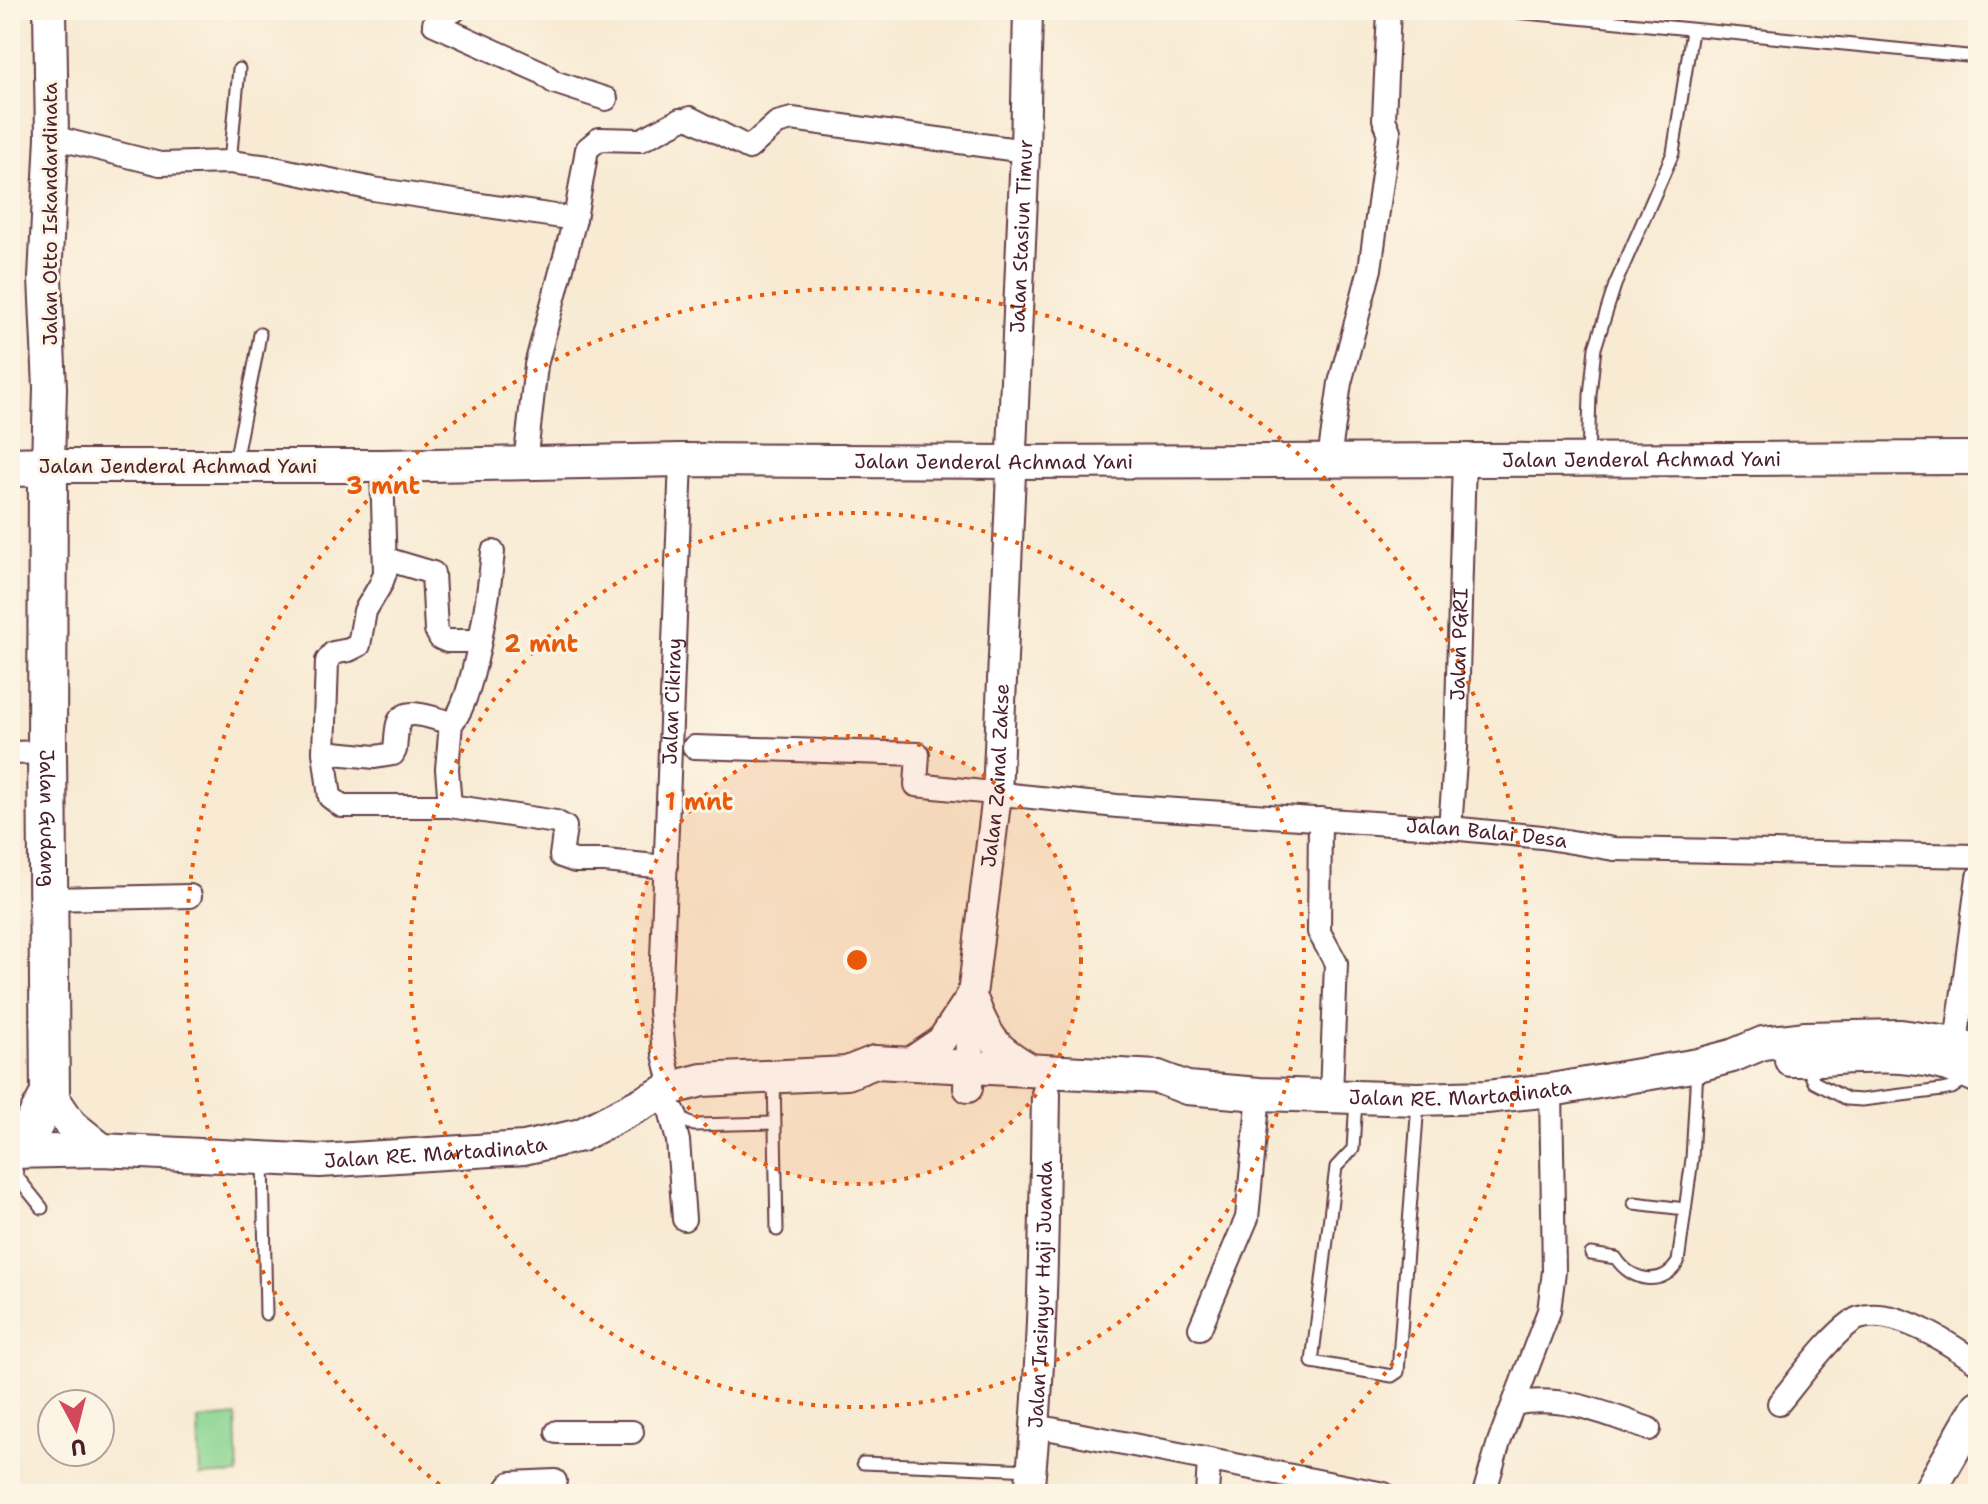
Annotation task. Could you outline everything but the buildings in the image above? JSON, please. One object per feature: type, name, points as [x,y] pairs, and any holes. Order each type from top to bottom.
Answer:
[{"type":"highway","name":"Jalan Jenderal Achmad Yani","points":[[10,467],[48,466]]},
{"type":"highway","name":"Jalan Gudang","points":[[48,466],[28,753],[48,899],[50,1094]]},
{"type":"highway","points":[[11,1152],[28,1135],[50,1094]]},
{"type":"main road","name":"Jalan Otto Iskandardinata","points":[[48,466],[50,388],[45,278],[52,137],[50,10]]},
{"type":"main road","name":"Jalan Jenderal Achmad Yani","points":[[48,466],[382,466],[681,460],[1011,462],[1978,458]]},
{"type":"main road","name":"Jalan RE. Martadinata","points":[[847,1073],[881,1084],[969,1078],[1151,1094],[1187,1088],[1259,1094],[1418,1099],[1486,1097],[1551,1090],[1698,1065],[1763,1043],[1806,1038],[1901,1036],[1971,1062]]},
{"type":"main road","name":"Jalan RE. Martadinata","points":[[1732,1056],[1804,1060],[1899,1055],[1971,1062]]},
{"type":"main road","name":"Jalan RE. Martadinata","points":[[11,1152],[102,1150],[263,1159],[360,1160],[524,1148],[581,1135],[668,1089],[702,1080],[847,1073],[875,1062],[907,1064],[969,1078]]},
{"type":"main road","points":[[50,1094],[71,1125],[102,1150]]},
{"type":"main road","points":[[1928,1494],[1978,1407]]},
{"type":"street","points":[[455,10],[434,24],[541,72],[554,82],[606,99]]},
{"type":"street","name":"Jalan Stasiun Timur","points":[[1011,462],[1028,10]]},
{"type":"street","points":[[1329,459],[1340,383],[1370,269],[1389,131],[1384,119],[1389,10]]},
{"type":"street","points":[[525,464],[536,365],[575,219],[587,149],[591,144],[605,139],[641,140],[685,119],[749,148],[777,123],[792,119],[1025,151]]},
{"type":"street","points":[[52,137],[160,164],[230,162],[269,167],[373,189],[575,219]]},
{"type":"street","name":"Jalan PGRI","points":[[1450,828],[1456,748],[1464,459]]},
{"type":"street","name":"Jalan Cikiray","points":[[681,460],[660,1011],[668,1089],[680,1153],[684,1219]]},
{"type":"street","name":"Jalan Zainal Zakse","points":[[969,1078],[972,995],[997,795],[1011,462]]},
{"type":"street","points":[[382,466],[386,559],[383,579],[365,611],[359,645],[333,653],[327,661],[324,752],[330,797],[342,806],[450,806],[562,824],[565,827],[561,856],[575,861],[666,867]]},
{"type":"street","points":[[450,806],[447,769],[451,723],[461,714],[480,641],[493,552]]},
{"type":"street","points":[[386,559],[433,573],[436,630],[440,638],[447,641],[480,641]]},
{"type":"street","points":[[324,752],[382,758],[393,754],[398,721],[404,715],[413,714],[451,723]]},
{"type":"street","name":"Jalan Balai Desa","points":[[694,747],[918,754],[916,785],[997,795],[1450,828],[1542,837],[1614,849],[1978,856]]},
{"type":"street","points":[[1320,819],[1319,932],[1336,963],[1344,1095]]},
{"type":"street","points":[[1971,1062],[1978,877]]},
{"type":"street","points":[[48,899],[190,896]]},
{"type":"street","points":[[907,1064],[941,1041],[972,995]]},
{"type":"street","points":[[972,995],[983,1025],[996,1045],[1042,1083]]},
{"type":"street","name":"Jalan Insinyur Haji Juanda","points":[[1030,1482],[1043,1297],[1042,1083]]},
{"type":"street","points":[[1484,1494],[1499,1442],[1549,1311],[1554,1257],[1551,1090]]},
{"type":"street","points":[[1200,1328],[1247,1218],[1259,1094]]},
{"type":"street","points":[[1779,1403],[1842,1329],[1858,1319],[1875,1315],[1917,1328],[1978,1363]]},
{"type":"street","points":[[1514,1404],[1537,1399],[1591,1408],[1649,1429]]},
{"type":"street","points":[[1036,1426],[1384,1494]]},
{"type":"street","points":[[557,1432],[632,1432]]},
{"type":"street","points":[[1207,1494],[1209,1461]]},
{"type":"street","points":[[503,1494],[506,1486],[517,1482],[555,1481]]},
{"type":"lane","points":[[1494,10],[1978,57]]},
{"type":"lane","points":[[1588,459],[1595,348],[1615,285],[1673,153],[1692,31]]},
{"type":"lane","points":[[230,162],[239,69]]},
{"type":"lane","points":[[235,464],[260,334]]},
{"type":"lane","points":[[1804,1060],[1814,1082],[1847,1099],[1862,1100],[1952,1088],[1971,1062]]},
{"type":"lane","points":[[1591,1254],[1616,1258],[1624,1270],[1637,1278],[1665,1275],[1678,1262],[1692,1159],[1698,1065]]},
{"type":"lane","points":[[774,1077],[777,1230]]},
{"type":"lane","points":[[668,1089],[683,1120],[688,1123],[774,1123]]},
{"type":"lane","points":[[1344,1095],[1353,1149],[1336,1167],[1312,1362],[1392,1376],[1398,1372],[1418,1099]]},
{"type":"lane","points":[[11,1152],[18,1178],[42,1208]]},
{"type":"lane","points":[[263,1159],[266,1314]]},
{"type":"lane","points":[[1634,1203],[1685,1209]]},
{"type":"lane","points":[[863,1463],[1030,1482]]},
{"type":"green space","points":[[236,1416],[238,1474],[200,1476],[198,1420]]}]
